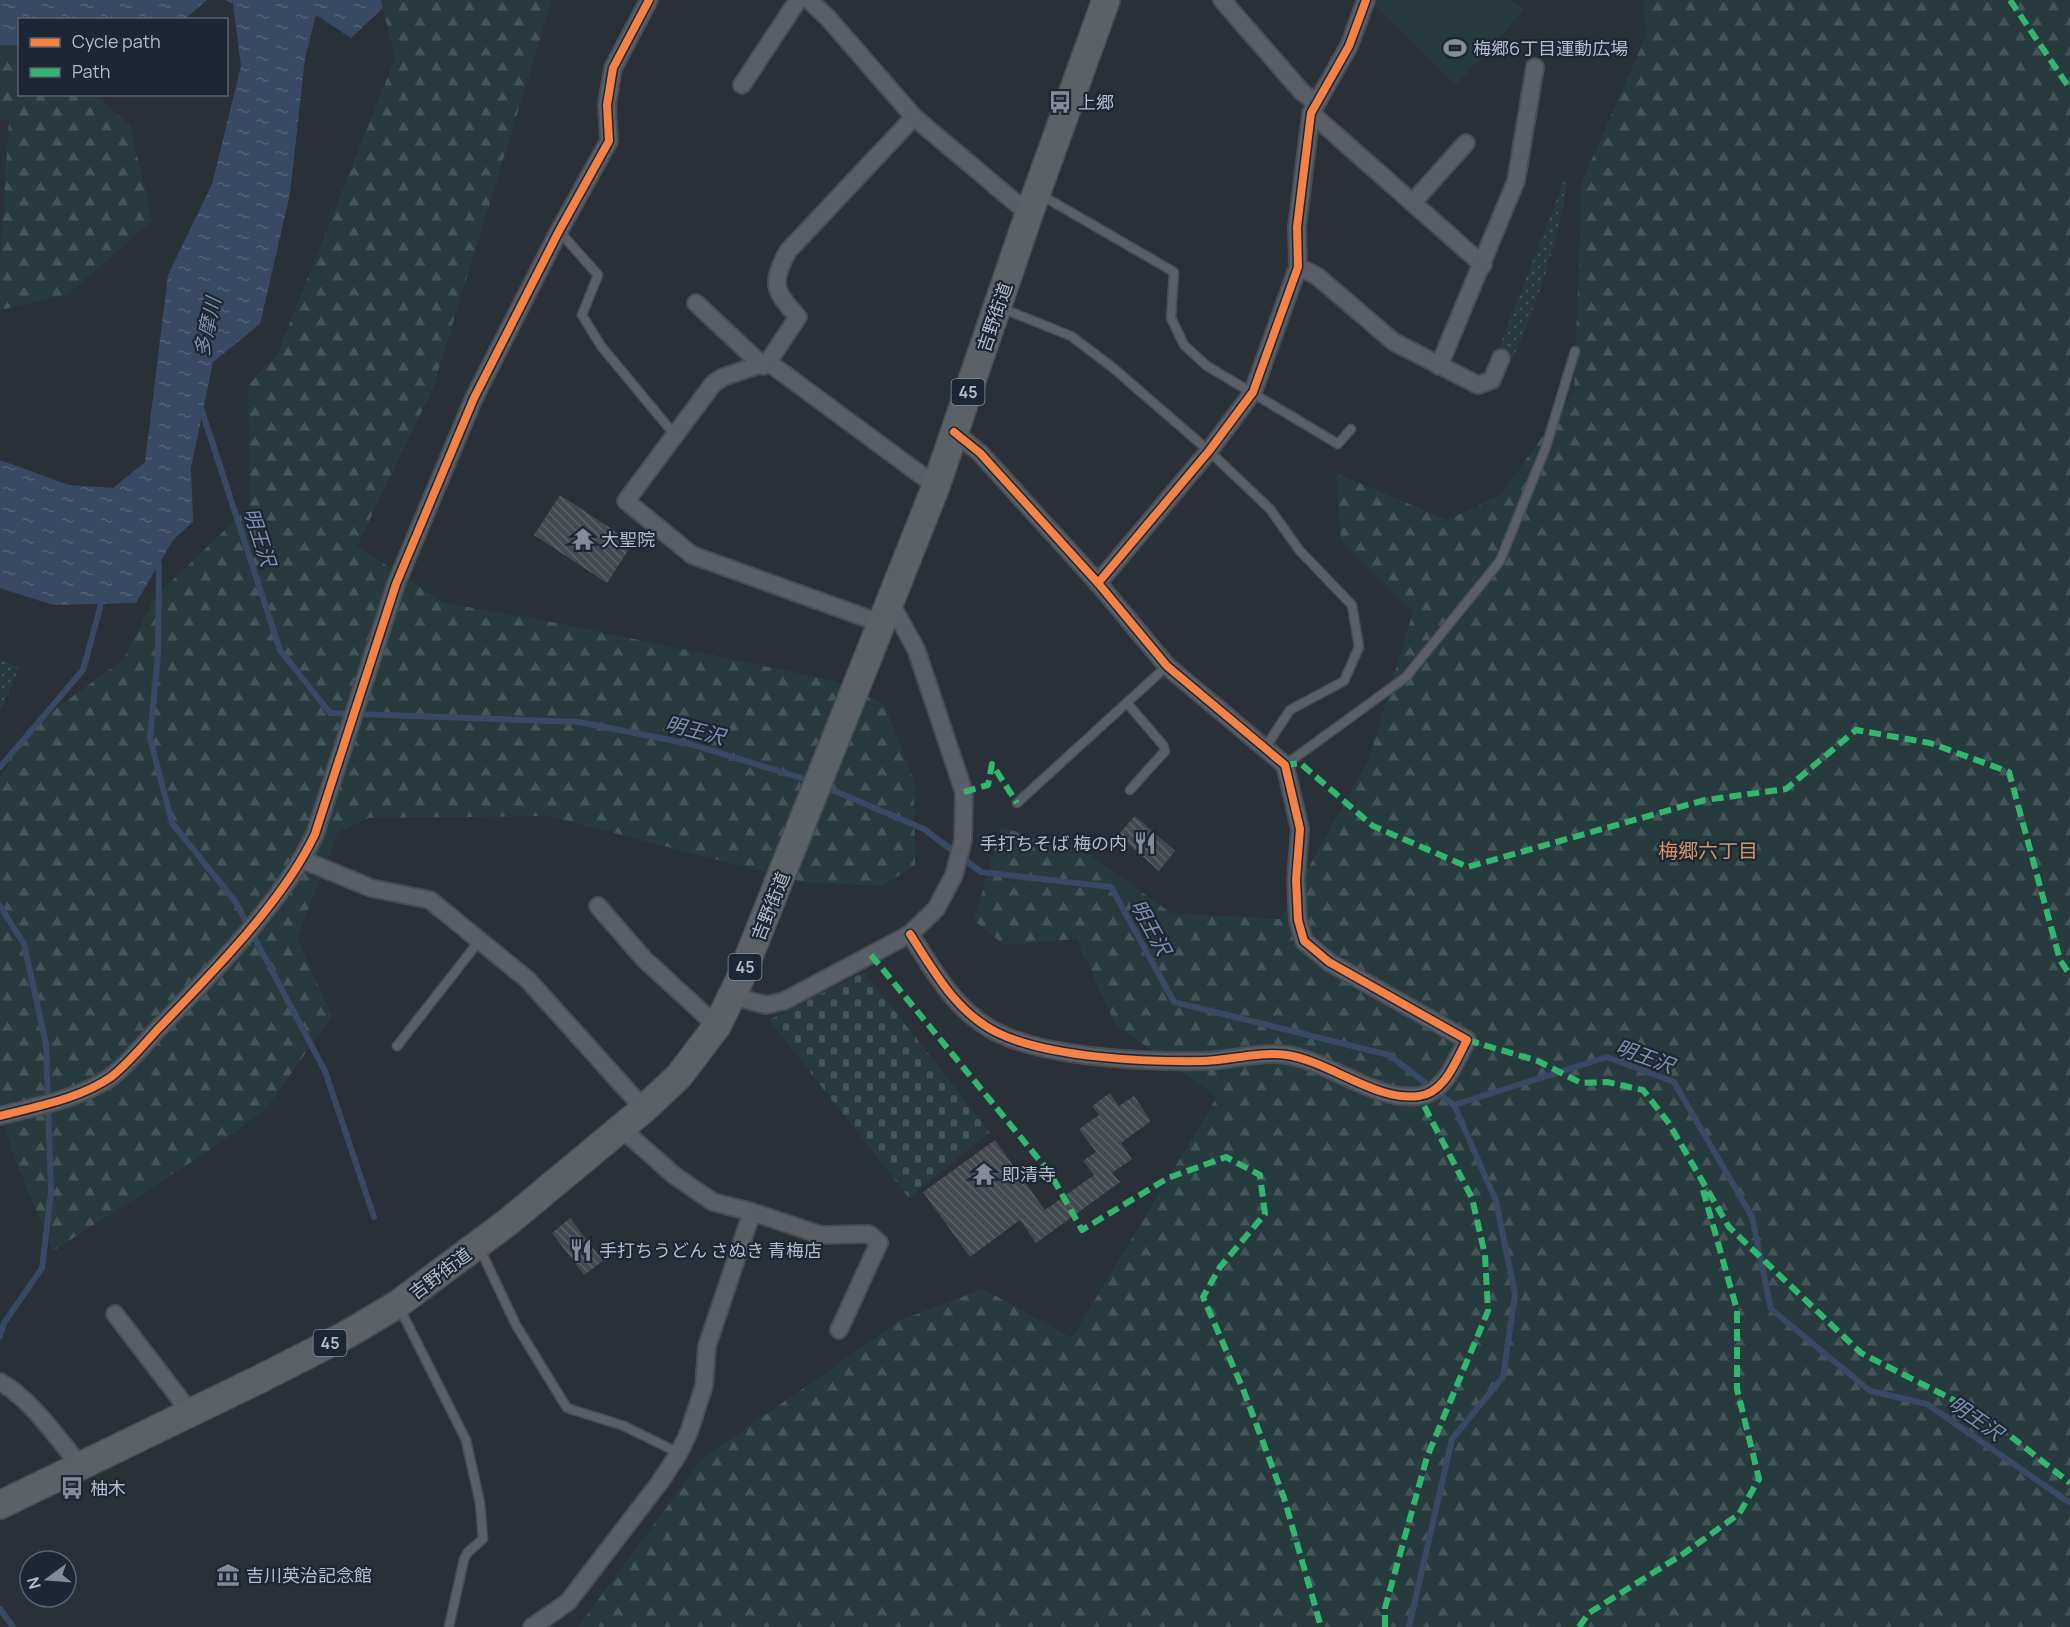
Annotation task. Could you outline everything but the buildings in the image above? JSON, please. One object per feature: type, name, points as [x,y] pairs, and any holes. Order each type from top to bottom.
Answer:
[{"type":"main road","name":"吉野街道","points":[[0,1505],[346,1335],[398,1304],[478,1244],[622,1129],[678,1076],[717,1026],[775,894],[936,486],[1106,0]]},
{"type":"street","points":[[0,1116],[79,1095],[112,1076],[196,989],[278,894],[303,860],[315,834],[396,584],[474,398],[559,231],[609,141],[607,105],[613,68],[648,0]]},
{"type":"street","points":[[742,84],[798,0]]},
{"type":"street","points":[[809,0],[828,18],[914,117],[1033,204]]},
{"type":"street","points":[[1222,0],[1302,92],[1313,108],[1483,266]]},
{"type":"street","points":[[1098,583],[1209,451],[1253,392],[1298,267],[1297,227],[1313,108],[1349,46],[1366,0]]},
{"type":"street","points":[[1439,366],[1483,266],[1516,181],[1535,67]]},
{"type":"street","points":[[732,996],[766,1005],[784,1001],[910,934],[936,909],[954,875],[963,840],[964,792],[916,648],[887,614],[692,555],[626,501],[713,384],[723,377],[766,364],[798,317],[779,297],[776,273],[788,251],[914,117]]},
{"type":"street","points":[[1413,202],[1466,143]]},
{"type":"street","points":[[1298,267],[1317,276],[1394,342],[1478,385],[1492,380],[1501,358]]},
{"type":"street","points":[[696,303],[766,364],[936,486]]},
{"type":"street","points":[[910,934],[956,1003],[995,1031],[1026,1043],[1088,1055],[1207,1061],[1284,1055],[1310,1060],[1398,1096],[1431,1093],[1442,1084],[1467,1040],[1329,962],[1304,941],[1298,920],[1296,880],[1300,829],[1285,765],[1167,666],[1098,583],[980,453],[954,432]]},
{"type":"street","points":[[303,860],[371,888],[430,900],[528,980],[644,1109]]},
{"type":"street","points":[[598,906],[644,959],[717,1026]]},
{"type":"street","points":[[622,1129],[675,1176],[712,1202],[752,1212],[821,1235],[869,1234],[879,1243],[839,1330]]},
{"type":"street","points":[[532,1627],[568,1602],[660,1482],[679,1453],[689,1432],[704,1386],[707,1346],[752,1212]]},
{"type":"street","points":[[116,1314],[190,1412]]},
{"type":"street","points":[[0,1382],[33,1412],[80,1465]]},
{"type":"lane","points":[[1033,204],[1174,272],[1171,318],[1184,345],[1207,366],[1338,444],[1351,429]]},
{"type":"lane","points":[[559,231],[598,275],[582,315],[602,346],[674,435]]},
{"type":"lane","points":[[998,307],[1071,336],[1209,451],[1270,509],[1300,551],[1352,605],[1359,647],[1344,681],[1290,710],[1265,748]]},
{"type":"lane","points":[[1285,765],[1406,677],[1500,561],[1546,447],[1575,351]]},
{"type":"lane","points":[[1017,803],[1167,666]]},
{"type":"lane","points":[[1127,703],[1163,745],[1165,751],[1130,790]]},
{"type":"lane","points":[[397,1046],[480,940]]},
{"type":"lane","points":[[478,1244],[516,1325],[567,1408],[624,1426],[679,1453]]},
{"type":"lane","points":[[398,1304],[466,1440],[480,1503],[483,1539],[464,1559],[449,1627]]},
{"type":"green space","points":[[381,0],[552,0],[433,388],[357,546],[444,603],[542,620],[831,680],[884,704],[914,781],[915,865],[882,886],[803,882],[548,816],[369,818],[338,832],[297,938],[332,1016],[265,1110],[213,1148],[53,1251],[17,1164],[0,1114],[0,777],[28,729],[124,659],[155,597],[250,506],[248,385],[277,355],[395,59]]},
{"type":"green space","name":"梅郷6丁目運動広場","points":[[1376,0],[1511,0],[1524,10],[1456,85],[1375,5]]},
{"type":"green space","points":[[1643,0],[2070,0],[2070,1627],[578,1627],[703,1458],[901,1320],[983,1289],[1072,1338],[1217,1097],[1115,1024],[1077,939],[1004,945],[974,920],[1001,827],[1090,855],[1171,913],[1280,919],[1369,759],[1413,612],[1341,540],[1336,473],[1447,520],[1502,494],[1574,391],[1582,182],[1647,34]]},
{"type":"green space","points":[[0,45],[18,46],[18,96],[97,96],[130,125],[152,221],[68,294],[0,310],[0,260],[9,120],[0,120]]},
{"type":"green space","points":[[1564,181],[1567,183],[1552,251],[1531,316],[1513,359],[1497,353]]},
{"type":"green space","points":[[0,660],[20,667],[0,712]]},
{"type":"green space","points":[[864,972],[990,1132],[909,1198],[769,1020]]},
{"type":"water","points":[[0,0],[207,0],[186,18],[18,18],[18,46],[0,45]]},
{"type":"water","name":"多摩川","points":[[225,0],[381,0],[383,8],[351,38],[316,15],[305,58],[290,194],[260,324],[213,362],[191,468],[193,522],[173,540],[136,603],[53,605],[0,588],[0,460],[69,485],[113,488],[145,462],[168,275],[212,184],[241,66],[233,4]]},
{"type":"waterway","name":"明王沢","points":[[201,408],[280,650],[330,713],[579,722],[690,744],[811,781]]},
{"type":"waterway","points":[[157,557],[159,565],[158,654],[150,738],[172,823],[235,901],[325,1071],[374,1217]]},
{"type":"waterway","points":[[0,767],[83,670],[101,597]]},
{"type":"waterway","name":"明王沢","points":[[823,786],[924,829],[981,872],[1111,887],[1174,1002],[1389,1055],[1454,1105],[1607,1057],[1674,1082],[1752,1217],[1771,1309],[1870,1391],[1927,1404],[2070,1503]]},
{"type":"waterway","points":[[0,906],[24,944],[46,1044],[51,1192],[42,1268],[4,1323],[0,1336]]},
{"type":"waterway","points":[[1409,1627],[1452,1439],[1503,1377],[1515,1294],[1496,1201],[1454,1105]]},
{"type":"waterway","points":[[0,1609],[13,1627]]},
{"type":"marked path","points":[[2010,0],[2070,89]]},
{"type":"marked path","points":[[1285,765],[1300,763],[1373,826],[1468,867],[1705,800],[1786,789],[1856,730],[1930,743],[2009,772],[2060,960],[2070,975]]},
{"type":"marked path","points":[[964,792],[988,785],[992,764],[1017,803]]},
{"type":"marked path","points":[[871,955],[1050,1173],[1082,1230],[1168,1178],[1226,1157],[1260,1175],[1265,1214],[1220,1267],[1203,1297],[1243,1389],[1284,1498],[1321,1627]]},
{"type":"marked path","points":[[1467,1040],[1538,1061],[1581,1083],[1607,1082],[1643,1090],[1668,1122],[1729,1227],[1861,1353],[1985,1416],[2070,1483]]},
{"type":"marked path","points":[[1385,1627],[1385,1608],[1427,1457],[1488,1311],[1485,1255],[1472,1198],[1419,1096]]},
{"type":"marked path","points":[[1579,1627],[1589,1613],[1683,1554],[1739,1514],[1759,1479],[1737,1389],[1737,1310],[1703,1190]]},
{"type":"cycle path","points":[[0,1116],[72,1096],[99,1085],[117,1072],[244,936],[265,911],[301,860],[315,834],[396,584],[474,398],[559,231],[609,141],[607,105],[613,68],[649,0]]},
{"type":"cycle path","points":[[1098,583],[1209,451],[1253,392],[1298,267],[1297,227],[1311,113],[1349,46],[1366,0]]},
{"type":"cycle path","points":[[910,934],[937,976],[957,1002],[969,1013],[996,1032],[1042,1048],[1098,1057],[1181,1061],[1205,1061],[1267,1054],[1287,1055],[1320,1065],[1386,1093],[1419,1096],[1428,1094],[1443,1082],[1467,1040],[1329,962],[1304,941],[1298,920],[1296,880],[1300,829],[1285,765],[1167,666],[1098,583],[980,453],[954,432]]},
{"type":"place","name":"梅郷6丁目運動広場","points":[[1455,48]]},
{"type":"place","name":"上郷","points":[[1060,102]]},
{"type":"place","name":"大聖院","points":[[583,539]]},
{"type":"place","name":"手打ちそば 梅の内","points":[[1145,843]]},
{"type":"place","name":"即清寺","points":[[984,1174]]},
{"type":"place","name":"手打ちうどん さぬき 青梅店","points":[[581,1250]]},
{"type":"place","name":"柚木","points":[[72,1488]]},
{"type":"place","name":"吉川英治記念館","points":[[228,1575]]},
{"type":"district","name":"梅郷六丁目","points":[[1708,850]]}]
